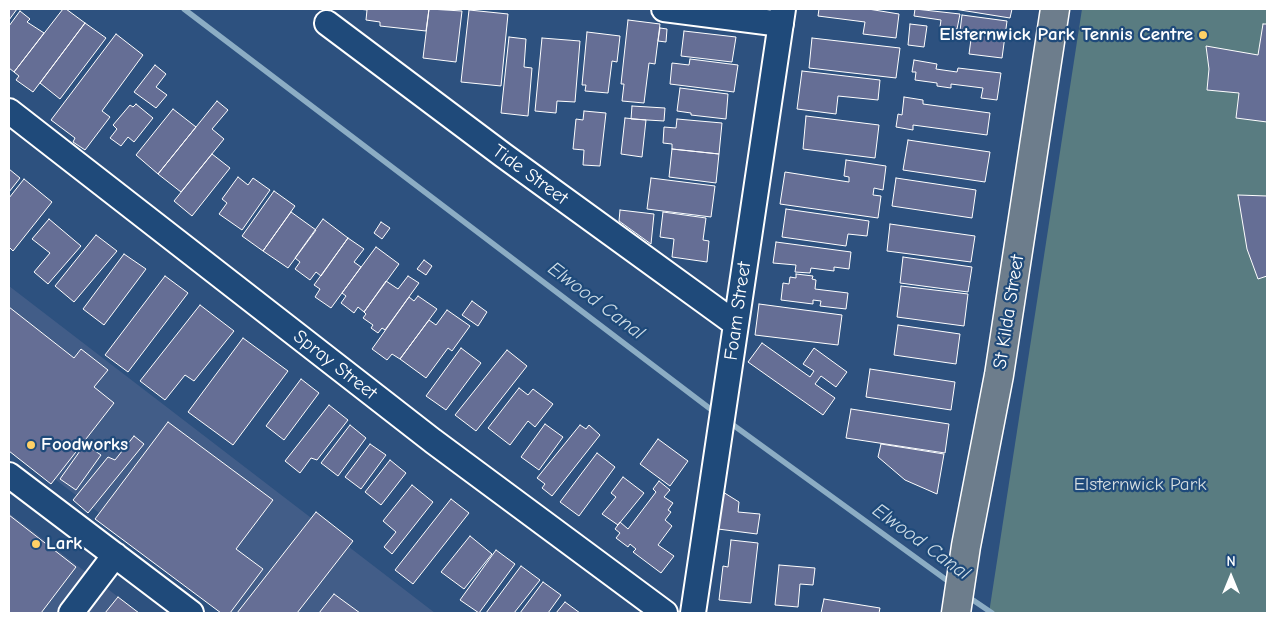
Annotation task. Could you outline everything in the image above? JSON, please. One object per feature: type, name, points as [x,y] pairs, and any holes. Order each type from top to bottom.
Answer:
[{"type":"main road","name":"St Kilda Street","points":[[956,613],[966,546],[999,375],[1054,9]]},
{"type":"street","points":[[664,9],[782,17]]},
{"type":"street","name":"Foam Street","points":[[693,613],[782,17]]},
{"type":"street","name":"Tide Street","points":[[327,23],[503,155],[736,324]]},
{"type":"street","name":"Spray Street","points":[[9,111],[433,441],[665,613]]},
{"type":"street","points":[[9,475],[191,613]]},
{"type":"street","points":[[71,613],[114,556]]},
{"type":"shaded area","points":[[9,286],[435,613],[230,613],[9,444]]},
{"type":"shaded area","points":[[9,513],[139,613],[9,613]]},
{"type":"green space","name":"Elsternwick Park","points":[[1082,9],[1267,9],[1267,613],[989,613]]},
{"type":"building","points":[[9,9],[17,9],[9,20]]},
{"type":"building","points":[[63,9],[66,9],[85,23],[33,92],[16,80],[19,76],[14,72]]},
{"type":"building","points":[[358,9],[429,9],[426,31],[380,26],[380,22],[366,20],[367,10]]},
{"type":"building","points":[[429,9],[462,11],[456,62],[423,58]]},
{"type":"building","points":[[819,9],[868,9],[899,14],[896,38],[863,34],[865,22],[818,16]]},
{"type":"building","points":[[915,9],[960,14],[957,29],[940,27],[941,20],[914,16]]},
{"type":"building","points":[[954,9],[1012,9],[1010,18]]},
{"type":"building","points":[[469,10],[508,14],[501,86],[461,82]]},
{"type":"building","points":[[20,11],[30,19],[27,22],[44,33],[14,72],[9,68],[9,26]]},
{"type":"building","points":[[962,15],[1007,21],[1002,58],[969,54],[972,32],[960,31]]},
{"type":"building","points":[[628,20],[660,24],[655,64],[649,63],[644,103],[622,101],[624,84],[621,84]]},
{"type":"building","points":[[85,23],[106,38],[60,99],[40,83]]},
{"type":"building","points":[[910,24],[927,26],[924,47],[908,45]]},
{"type":"building","points":[[1263,24],[1267,24],[1267,122],[1236,118],[1239,93],[1207,90],[1209,69],[1206,46],[1258,55]]},
{"type":"building","points":[[660,28],[667,29],[666,42],[658,41]]},
{"type":"building","points":[[684,31],[736,37],[732,62],[681,56]]},
{"type":"building","points":[[587,32],[620,36],[617,62],[612,61],[608,93],[585,91],[586,85],[582,85]]},
{"type":"building","points":[[116,34],[143,55],[102,111],[110,117],[85,150],[73,142],[75,138],[51,120]]},
{"type":"building","points":[[509,37],[526,39],[524,67],[532,68],[528,116],[501,113]]},
{"type":"building","points":[[542,38],[580,41],[575,102],[557,101],[556,113],[535,111]]},
{"type":"building","points":[[812,38],[900,48],[896,78],[809,68]]},
{"type":"building","points":[[690,59],[738,65],[734,92],[670,84],[672,63],[689,65]]},
{"type":"building","points":[[914,60],[937,64],[936,69],[957,72],[958,68],[1001,73],[997,100],[981,98],[983,88],[951,84],[951,88],[937,86],[937,83],[915,80],[916,72],[912,72]]},
{"type":"building","points":[[155,65],[166,74],[156,87],[167,95],[156,108],[134,92]]},
{"type":"building","points":[[802,71],[880,80],[878,100],[838,96],[836,114],[797,109]]},
{"type":"building","points":[[680,88],[728,94],[726,119],[691,115],[691,113],[677,111]]},
{"type":"building","points":[[904,97],[923,100],[923,104],[990,113],[987,135],[913,125],[913,130],[896,127],[898,114],[902,115]]},
{"type":"building","points":[[217,101],[228,110],[212,129],[224,139],[181,192],[158,174]]},
{"type":"building","points":[[136,104],[153,118],[134,142],[128,137],[121,146],[110,138],[117,129],[113,125],[130,105],[133,107]]},
{"type":"building","points":[[632,106],[665,108],[664,121],[631,119]]},
{"type":"building","points":[[173,109],[196,127],[158,174],[136,155]]},
{"type":"building","points":[[584,111],[606,113],[600,166],[583,165],[584,150],[573,149],[576,119],[583,120]]},
{"type":"building","points":[[806,116],[879,125],[875,158],[803,149]]},
{"type":"building","points":[[625,118],[646,120],[642,157],[621,154]]},
{"type":"building","points":[[677,119],[722,123],[719,154],[672,149],[672,144],[663,143],[664,127],[676,128]]},
{"type":"building","points":[[908,140],[990,152],[985,182],[903,170]]},
{"type":"building","points":[[672,149],[719,154],[716,183],[669,177]]},
{"type":"building","points":[[212,154],[230,168],[192,216],[174,201]]},
{"type":"building","points":[[846,160],[886,166],[883,190],[874,188],[873,195],[881,196],[878,218],[780,204],[785,172],[849,182],[849,177],[844,176]]},
{"type":"building","points":[[9,169],[20,178],[9,192]]},
{"type":"building","points":[[238,177],[248,185],[253,178],[270,190],[242,230],[219,214],[227,203],[222,199]]},
{"type":"building","points":[[651,178],[715,186],[711,217],[647,209]]},
{"type":"building","points":[[896,178],[976,190],[972,218],[892,206]]},
{"type":"building","points":[[24,179],[52,202],[13,251],[9,247],[9,198]]},
{"type":"building","points":[[274,191],[295,206],[263,251],[242,236]]},
{"type":"building","points":[[1238,195],[1267,196],[1267,276],[1258,279],[1247,249]]},
{"type":"building","points":[[786,209],[869,221],[867,236],[848,234],[846,246],[782,237]]},
{"type":"building","points":[[620,210],[654,214],[651,244],[619,221]]},
{"type":"building","points":[[291,212],[316,230],[288,268],[263,251]]},
{"type":"building","points":[[663,212],[706,218],[703,240],[709,241],[707,262],[672,257],[674,239],[660,237]]},
{"type":"building","points":[[49,219],[81,246],[48,284],[34,272],[50,253],[32,239]]},
{"type":"building","points":[[323,219],[348,238],[321,276],[316,272],[310,280],[295,269],[300,262],[295,258]]},
{"type":"building","points":[[381,222],[390,228],[382,239],[374,233]]},
{"type":"building","points":[[890,224],[975,236],[971,262],[887,251]]},
{"type":"building","points":[[96,235],[117,251],[74,302],[55,286]]},
{"type":"building","points":[[348,238],[364,249],[354,262],[361,267],[331,308],[315,297],[320,289],[314,285]]},
{"type":"building","points":[[776,242],[851,252],[849,269],[834,267],[834,271],[811,268],[810,273],[795,272],[796,265],[773,263]]},
{"type":"building","points":[[376,247],[399,264],[364,312],[358,307],[354,313],[341,303],[346,296],[342,293]]},
{"type":"building","points":[[124,254],[146,269],[104,325],[83,309]]},
{"type":"building","points":[[903,257],[972,267],[968,292],[900,283]]},
{"type":"building","points":[[424,260],[432,266],[426,275],[417,269]]},
{"type":"building","points":[[796,274],[813,276],[812,279],[816,280],[815,289],[848,293],[846,309],[820,306],[821,301],[813,300],[813,304],[781,300],[783,283],[789,284],[790,277],[796,278]]},
{"type":"building","points":[[165,276],[188,293],[128,372],[105,355]]},
{"type":"building","points":[[408,276],[419,283],[385,330],[382,328],[378,333],[371,328],[373,325],[363,318],[366,314],[364,312],[386,281],[398,289]]},
{"type":"building","points":[[901,286],[968,294],[964,326],[897,317]]},
{"type":"building","points":[[418,296],[437,309],[400,359],[392,354],[387,360],[372,349],[409,297],[414,301]]},
{"type":"building","points":[[472,301],[487,312],[478,326],[462,315]]},
{"type":"building","points":[[759,304],[842,315],[838,345],[755,335]]},
{"type":"building","points":[[200,305],[234,331],[194,381],[185,375],[165,400],[140,381]]},
{"type":"building","points":[[9,307],[74,358],[81,349],[108,370],[94,387],[114,403],[51,484],[9,451]]},
{"type":"building","points":[[447,310],[470,326],[452,351],[448,348],[426,378],[400,359],[429,320],[436,325]]},
{"type":"building","points":[[898,325],[960,334],[956,364],[894,355]]},
{"type":"building","points":[[243,338],[288,371],[233,445],[188,412]]},
{"type":"building","points":[[762,343],[810,377],[814,371],[803,364],[814,348],[847,372],[836,387],[821,376],[815,384],[835,398],[823,415],[748,362]]},
{"type":"building","points":[[461,348],[481,363],[446,410],[426,396]]},
{"type":"building","points":[[507,350],[527,366],[476,431],[455,415]]},
{"type":"building","points":[[870,369],[955,382],[951,410],[866,397]]},
{"type":"building","points":[[301,379],[319,393],[284,440],[266,426]]},
{"type":"building","points":[[519,388],[528,395],[533,389],[553,404],[535,427],[528,421],[510,445],[488,428]]},
{"type":"building","points":[[329,405],[348,420],[317,460],[311,458],[300,473],[285,461]]},
{"type":"building","points":[[851,409],[949,424],[945,453],[846,438]]},
{"type":"building","points":[[168,422],[273,500],[236,549],[263,569],[230,613],[221,613],[95,519]]},
{"type":"building","points":[[545,424],[563,437],[539,470],[521,457]]},
{"type":"building","points":[[350,425],[366,438],[338,476],[321,463]]},
{"type":"building","points":[[580,425],[586,429],[589,425],[600,435],[552,496],[542,488],[545,484],[537,478]]},
{"type":"building","points":[[134,436],[144,444],[88,513],[73,500],[108,457],[115,460]]},
{"type":"building","points":[[658,439],[688,461],[670,486],[640,464]]},
{"type":"building","points":[[85,444],[101,455],[76,490],[60,479]]},
{"type":"building","points":[[370,444],[386,455],[361,489],[345,477]]},
{"type":"building","points":[[881,444],[944,454],[937,494],[905,480],[878,457]]},
{"type":"building","points":[[597,453],[615,467],[579,516],[560,502]]},
{"type":"building","points":[[390,460],[406,473],[381,505],[365,492]]},
{"type":"building","points":[[623,477],[644,493],[618,525],[602,514],[616,497],[611,493]]},
{"type":"building","points":[[659,481],[670,490],[664,497],[673,503],[668,510],[671,512],[665,520],[672,526],[658,545],[674,556],[661,573],[633,552],[636,549],[630,544],[628,547],[616,538],[620,533],[615,529],[620,522],[628,529],[656,492],[653,489]]},
{"type":"building","points":[[412,485],[433,502],[392,554],[384,547],[396,532],[383,521]]},
{"type":"building","points":[[723,492],[739,502],[738,512],[760,514],[757,534],[718,529]]},
{"type":"building","points":[[451,499],[469,513],[413,584],[395,570]]},
{"type":"building","points":[[316,512],[353,541],[297,613],[237,613]]},
{"type":"building","points":[[9,515],[76,567],[41,613],[9,613]]},
{"type":"building","points":[[470,536],[492,554],[464,589],[441,572]]},
{"type":"building","points":[[731,540],[758,543],[751,603],[719,600],[723,566],[728,567]]},
{"type":"building","points":[[496,550],[515,564],[479,613],[460,600]]},
{"type":"building","points":[[779,565],[815,568],[813,585],[800,584],[798,607],[775,605]]},
{"type":"building","points":[[521,566],[540,580],[514,613],[486,613]]},
{"type":"building","points":[[543,582],[561,595],[548,613],[520,613]]},
{"type":"building","points":[[334,594],[360,613],[319,613]]},
{"type":"building","points":[[118,597],[139,613],[105,613]]},
{"type":"building","points":[[824,599],[880,608],[879,613],[821,613]]},
{"type":"building","points":[[565,602],[580,613],[556,613]]},
{"type":"waterway","name":"Elwood Canal","points":[[184,9],[717,414]]},
{"type":"waterway","name":"Elwood Canal","points":[[729,422],[952,584]]},
{"type":"waterway","name":"Elwood Canal","points":[[967,596],[992,613]]},
{"type":"place","name":"Elsternwick Park Tennis Centre","points":[[1203,35]]},
{"type":"place","name":"Foodworks","points":[[31,445]]},
{"type":"place","name":"Lark","points":[[36,544]]}]
